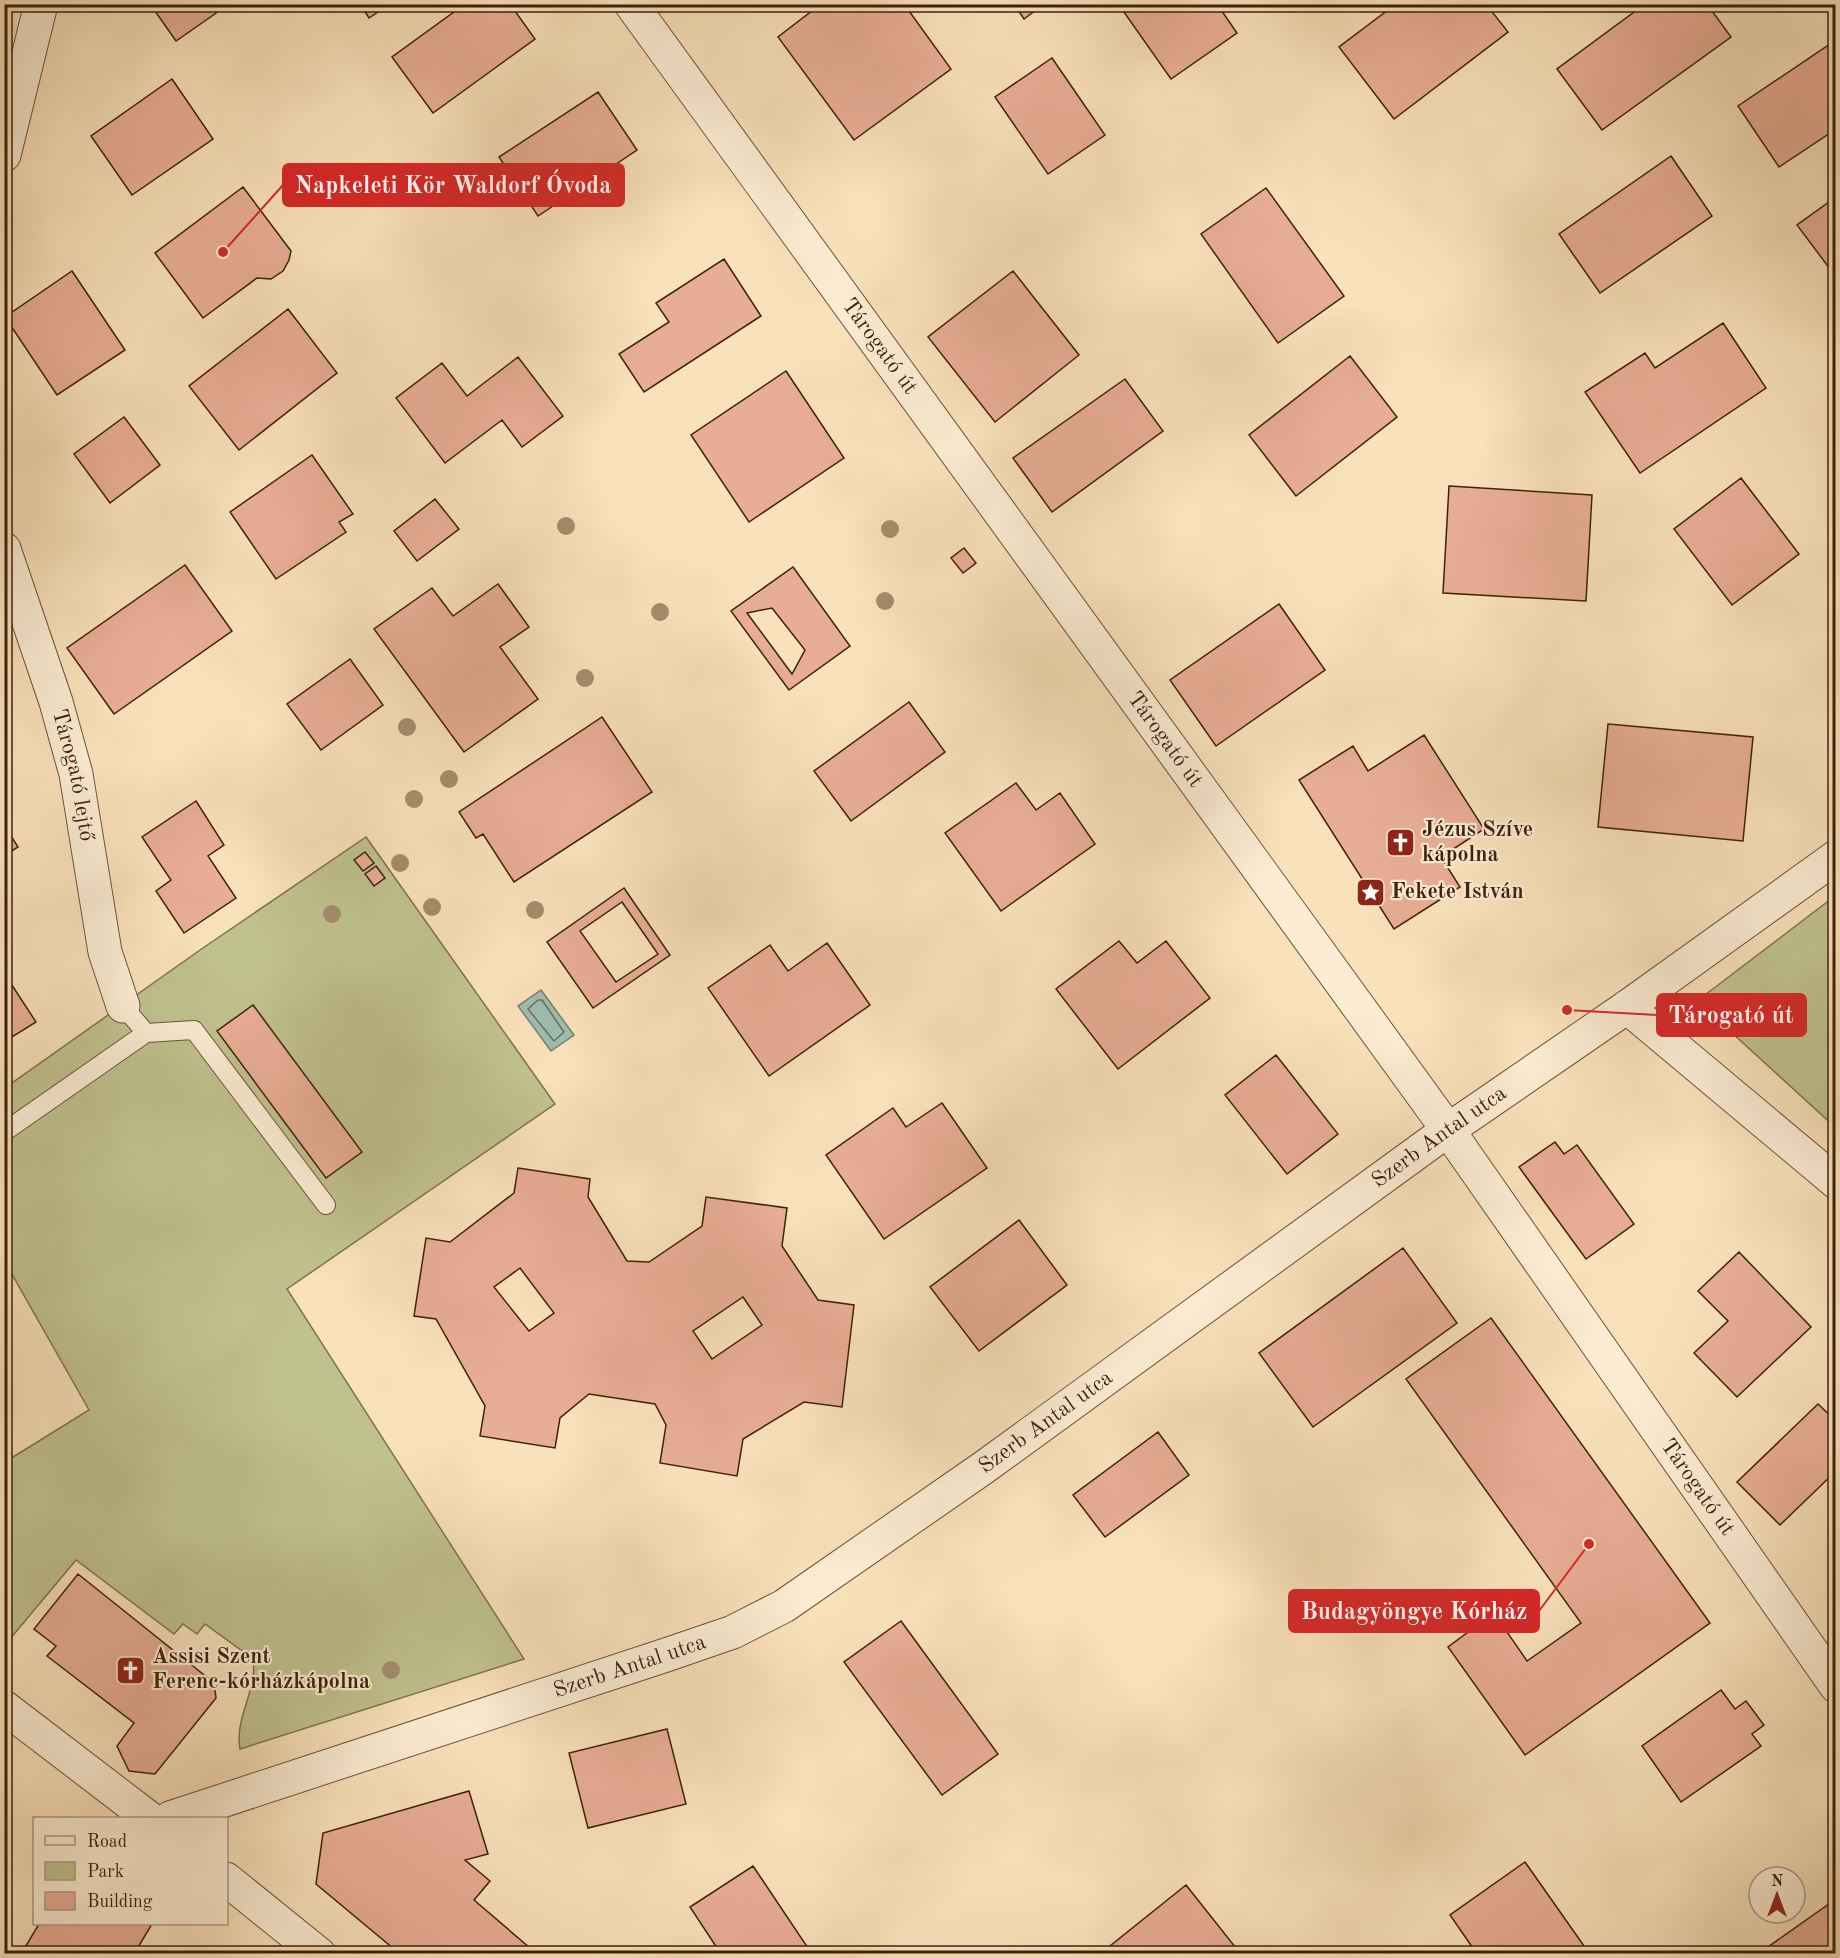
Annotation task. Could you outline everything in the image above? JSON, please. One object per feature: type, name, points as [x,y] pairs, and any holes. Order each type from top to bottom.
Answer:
[{"type":"street","points":[[4,155],[41,4]]},
{"type":"street","name":"Tárogató út","points":[[631,4],[1448,1130],[1836,1686]]},
{"type":"street","name":"Tárogató lejtő","points":[[4,549],[56,702],[76,774],[105,952],[123,1006]]},
{"type":"street","name":"Szerb Antal utca","points":[[173,1817],[733,1632],[784,1606],[982,1468],[1448,1130],[1627,1007],[1836,857]]},
{"type":"street","points":[[1627,1007],[1836,1182]]},
{"type":"street","points":[[4,1707],[148,1817]]},
{"type":"street","points":[[228,1881],[319,1953]]},
{"type":"lane","points":[[123,1006],[146,1034]]},
{"type":"lane","points":[[4,1132],[146,1034],[194,1030],[326,1205]]},
{"type":"green space","points":[[366,837],[555,1104],[287,1289],[524,1659],[240,1749],[240,1726],[252,1682],[253,1659],[205,1624],[197,1634],[183,1624],[174,1634],[76,1560],[5,1645],[5,1462],[89,1410],[5,1262],[5,1088],[200,950]]},
{"type":"green space","points":[[1835,896],[1835,1127],[1697,1001]]},
{"type":"water","points":[[541,990],[574,1035],[551,1051],[518,1006]]},
{"type":"building","points":[[150,4],[229,4],[176,41]]},
{"type":"building","points":[[360,4],[390,4],[369,18]]},
{"type":"building","points":[[465,4],[510,4],[535,39],[433,113],[392,57]]},
{"type":"building","points":[[821,4],[904,4],[951,69],[854,140],[778,37]]},
{"type":"building","points":[[1014,4],[1044,4],[1024,19]]},
{"type":"building","points":[[1217,4],[1237,33],[1171,79],[1119,5]]},
{"type":"building","points":[[1396,4],[1486,4],[1508,32],[1394,119],[1339,47]]},
{"type":"building","points":[[1645,4],[1707,4],[1731,37],[1602,130],[1557,69]]},
{"type":"building","points":[[1836,40],[1836,129],[1779,167],[1738,106]]},
{"type":"building","points":[[1052,58],[1105,135],[1048,174],[995,97]]},
{"type":"building","points":[[172,79],[213,139],[132,195],[91,136]]},
{"type":"building","points":[[598,92],[637,150],[538,216],[499,157]]},
{"type":"building","points":[[1671,156],[1712,216],[1600,293],[1559,234]]},
{"type":"building","points":[[243,187],[291,251],[289,260],[283,271],[271,279],[257,278],[203,318],[155,253]]},
{"type":"building","points":[[1266,188],[1344,296],[1278,343],[1201,234]]},
{"type":"building","points":[[1836,197],[1836,277],[1797,225]]},
{"type":"building","points":[[724,259],[761,316],[644,392],[619,354],[669,322],[656,303]]},
{"type":"building","points":[[72,271],[125,350],[57,395],[5,317]]},
{"type":"building","points":[[1013,271],[1079,355],[995,422],[928,337]]},
{"type":"building","points":[[288,309],[337,373],[239,450],[189,386]]},
{"type":"building","points":[[1723,323],[1766,388],[1640,473],[1585,392],[1645,353],[1655,368]]},
{"type":"building","points":[[1350,356],[1397,417],[1296,496],[1249,435]]},
{"type":"building","points":[[518,357],[563,416],[522,447],[502,420],[445,463],[396,398],[442,363],[467,396]]},
{"type":"building","points":[[786,371],[844,458],[749,522],[691,435]]},
{"type":"building","points":[[1125,379],[1163,431],[1052,512],[1013,458]]},
{"type":"building","points":[[124,417],[160,465],[110,503],[74,454]]},
{"type":"building","points":[[312,455],[353,514],[339,522],[346,532],[276,579],[230,512]]},
{"type":"building","points":[[1741,478],[1799,554],[1732,605],[1674,529]]},
{"type":"building","points":[[1449,486],[1592,495],[1586,601],[1443,593]]},
{"type":"building","points":[[435,499],[459,529],[417,561],[394,531]]},
{"type":"building","points":[[964,548],[976,563],[963,573],[951,558]]},
{"type":"building","points":[[185,565],[232,631],[114,714],[67,648]]},
{"type":"building","points":[[793,567],[850,646],[789,690],[731,611]]},
{"type":"building","points":[[498,584],[529,627],[500,647],[538,699],[464,752],[374,629],[432,588],[453,616]]},
{"type":"building","points":[[1279,604],[1325,670],[1216,746],[1170,680]]},
{"type":"building","points":[[772,608],[805,650],[792,674],[747,613]]},
{"type":"building","points":[[350,659],[383,705],[321,750],[287,704]]},
{"type":"building","points":[[909,702],[945,752],[851,821],[814,771]]},
{"type":"building","points":[[602,717],[652,792],[514,882],[483,834],[476,838],[459,812]]},
{"type":"building","points":[[1608,724],[1753,737],[1743,841],[1598,827]]},
{"type":"building","name":"Jézus Szíve kápolna","points":[[1424,735],[1484,829],[1441,857],[1460,887],[1394,929],[1299,780],[1353,746],[1368,771]]},
{"type":"building","points":[[1016,783],[1036,810],[1060,793],[1095,844],[1001,911],[945,833]]},
{"type":"building","points":[[196,801],[224,845],[208,856],[236,898],[184,933],[156,891],[171,880],[142,837]]},
{"type":"building","points":[[4,825],[18,847],[4,856]]},
{"type":"building","points":[[365,852],[374,863],[363,871],[354,860]]},
{"type":"building","points":[[376,866],[385,878],[374,886],[365,874]]},
{"type":"building","points":[[624,888],[670,955],[593,1008],[547,942]]},
{"type":"building","points":[[622,902],[658,954],[616,982],[580,931]]},
{"type":"building","points":[[1119,941],[1137,963],[1166,941],[1210,998],[1118,1069],[1056,989]]},
{"type":"building","points":[[827,943],[870,1005],[769,1076],[708,988],[770,945],[788,971]]},
{"type":"building","points":[[4,973],[36,1022],[4,1042]]},
{"type":"building","points":[[253,1005],[362,1152],[326,1178],[217,1031]]},
{"type":"building","points":[[1276,1055],[1338,1134],[1287,1174],[1225,1095]]},
{"type":"building","points":[[942,1103],[987,1168],[884,1239],[826,1155],[893,1108],[906,1127]]},
{"type":"building","points":[[1555,1142],[1564,1154],[1577,1145],[1634,1224],[1586,1259],[1519,1167]]},
{"type":"building","points":[[518,1168],[590,1179],[588,1197],[627,1261],[649,1262],[702,1226],[706,1197],[787,1208],[782,1246],[818,1300],[854,1305],[842,1407],[804,1402],[743,1439],[737,1476],[660,1463],[666,1425],[655,1404],[589,1394],[560,1418],[555,1448],[480,1436],[485,1406],[436,1319],[414,1316],[426,1238],[450,1242],[514,1193]],"holes":[[[520,1268],[554,1313],[529,1331],[494,1287]],[[743,1297],[762,1325],[712,1359],[693,1331]]]},
{"type":"building","points":[[1019,1220],[1067,1285],[979,1351],[930,1287]]},
{"type":"building","points":[[1403,1248],[1457,1323],[1313,1427],[1259,1353]]},
{"type":"building","points":[[1739,1252],[1811,1327],[1737,1397],[1694,1353],[1728,1321],[1698,1291]]},
{"type":"building","points":[[1491,1318],[1710,1623],[1525,1755],[1448,1647],[1494,1613],[1527,1661],[1581,1623],[1406,1379]]},
{"type":"building","points":[[1818,1404],[1836,1421],[1836,1471],[1780,1525],[1737,1482]]},
{"type":"building","points":[[1158,1432],[1189,1475],[1105,1537],[1073,1495]]},
{"type":"building","name":"Assisi Szent Ferenc-kórházkápolna","points":[[78,1574],[214,1683],[216,1698],[155,1774],[129,1771],[117,1746],[134,1723],[47,1656],[56,1646],[34,1629]]},
{"type":"building","points":[[901,1621],[998,1754],[942,1795],[844,1662]]},
{"type":"building","points":[[1721,1690],[1735,1709],[1746,1701],[1764,1725],[1752,1734],[1761,1746],[1681,1802],[1642,1746]]},
{"type":"building","points":[[667,1729],[686,1804],[588,1828],[569,1753]]},
{"type":"building","points":[[469,1791],[488,1854],[465,1860],[490,1881],[474,1900],[537,1954],[400,1954],[316,1884],[323,1833]]},
{"type":"building","points":[[1525,1862],[1589,1953],[1477,1954],[1450,1915]]},
{"type":"building","points":[[753,1866],[812,1954],[721,1954],[690,1907]]},
{"type":"building","points":[[1186,1885],[1236,1948],[1228,1954],[1100,1954]]},
{"type":"building","points":[[1836,1899],[1836,1954],[1758,1954],[1799,1925],[1807,1925],[1807,1919]]},
{"type":"building","points":[[38,1925],[151,1925],[134,1954],[21,1954]]},
{"type":"place","name":"Napkeleti Kör Waldorf Óvoda","points":[[223,252]]},
{"type":"place","name":"Jézus Szíve kápolna","points":[[1401,843]]},
{"type":"place","name":"Fekete István","points":[[1370,892]]},
{"type":"place","name":"Tárogató út","points":[[1567,1010]]},
{"type":"place","name":"Budagyöngye Kórház","points":[[1589,1544]]},
{"type":"place","name":"Assisi Szent Ferenc-kórházkápolna","points":[[131,1670]]}]
